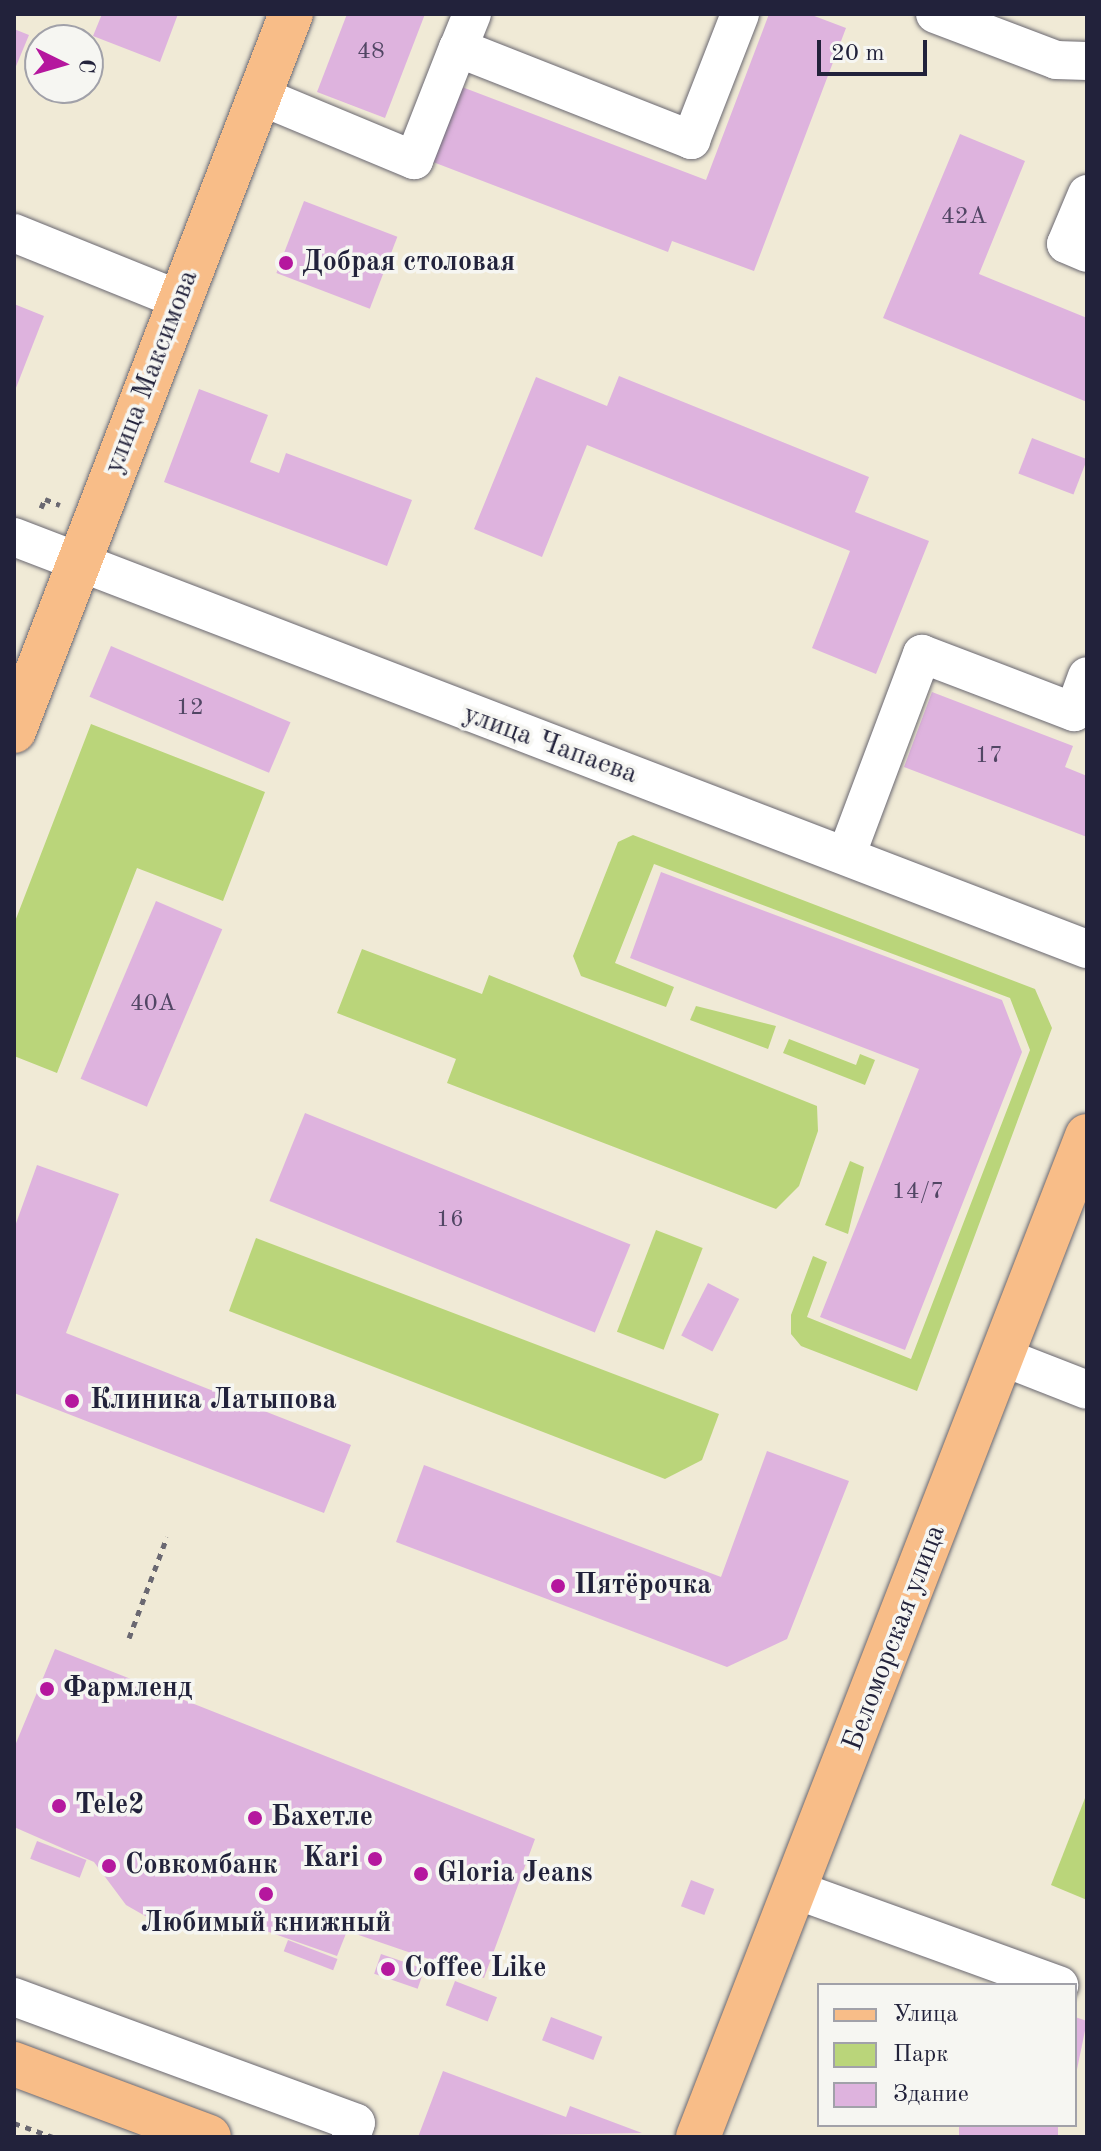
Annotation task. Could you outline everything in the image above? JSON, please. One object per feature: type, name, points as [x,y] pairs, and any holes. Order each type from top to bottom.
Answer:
[{"type":"main road","name":"улица Максимова","points":[[14,731],[291,14]]},
{"type":"main road","name":"Беломорская улица","points":[[698,2137],[1087,1136]]},
{"type":"main road","points":[[14,2064],[209,2137]]},
{"type":"street","points":[[260,96],[414,160],[465,31],[691,140],[740,14]]},
{"type":"street","points":[[935,14],[1056,60],[1087,61]]},
{"type":"street","points":[[1087,194],[1066,244],[1087,253]]},
{"type":"street","points":[[14,233],[180,300]]},
{"type":"street","name":"улица Чапаева","points":[[14,537],[1087,949]]},
{"type":"street","points":[[846,856],[922,654],[1074,712],[1087,676]]},
{"type":"street","points":[[1003,1357],[1087,1390]]},
{"type":"street","points":[[796,1890],[1053,1983]]},
{"type":"street","points":[[14,1997],[356,2123],[351,2137]]},
{"type":"path","points":[[129,1638],[167,1537]]},
{"type":"path","points":[[14,2123],[53,2137]]},
{"type":"green space","points":[[91,724],[265,792],[223,901],[137,868],[57,1073],[14,1056],[14,924]]},
{"type":"green space","points":[[633,835],[1035,989],[1052,1028],[917,1391],[801,1346],[791,1334],[791,1315],[813,1256],[827,1262],[807,1317],[911,1359],[1030,1050],[1010,998],[654,864],[615,963],[674,987],[666,1007],[581,976],[573,956],[618,842]]},
{"type":"green space","points":[[362,949],[482,994],[489,975],[817,1106],[818,1131],[799,1186],[776,1209],[447,1083],[456,1059],[337,1013]]},
{"type":"green space","points":[[696,1006],[776,1026],[768,1049],[690,1020]]},
{"type":"green space","points":[[789,1039],[856,1065],[860,1054],[875,1060],[865,1085],[783,1053]]},
{"type":"green space","points":[[850,1161],[864,1167],[848,1234],[825,1225]]},
{"type":"green space","points":[[656,1230],[703,1248],[664,1350],[617,1332]]},
{"type":"green space","points":[[256,1238],[719,1414],[702,1460],[665,1479],[229,1311]]},
{"type":"green space","points":[[1087,1793],[1087,1900],[1051,1885]]},
{"type":"building","points":[[102,14],[178,14],[160,62],[104,40],[104,24],[98,24]]},
{"type":"building","points":[[347,14],[425,14],[385,118],[317,92]]},
{"type":"building","points":[[769,14],[809,14],[846,28],[754,271],[672,241],[668,252],[433,162],[462,87],[706,180]]},
{"type":"building","points":[[14,29],[24,33],[24,47],[14,71]]},
{"type":"building","points":[[960,134],[1025,161],[979,274],[1087,318],[1087,402],[883,318]]},
{"type":"building","points":[[304,201],[397,237],[370,309],[276,273]]},
{"type":"building","points":[[14,304],[44,316],[14,393]]},
{"type":"building","points":[[619,376],[869,477],[855,512],[929,541],[876,674],[812,648],[850,551],[587,445],[542,557],[474,529],[536,377],[607,406]]},
{"type":"building","points":[[199,389],[268,415],[250,462],[279,473],[286,453],[412,500],[387,566],[164,482]]},
{"type":"building","points":[[1032,438],[1087,459],[1073,495],[1018,473]]},
{"type":"building","points":[[111,646],[290,722],[269,773],[90,697]]},
{"type":"building","points":[[932,692],[1073,746],[1065,767],[1087,776],[1087,837],[904,767]]},
{"type":"building","points":[[661,872],[1002,1000],[1022,1052],[905,1350],[820,1317],[919,1069],[630,958]]},
{"type":"building","points":[[156,901],[222,929],[147,1107],[81,1079]]},
{"type":"building","points":[[305,1113],[630,1244],[595,1333],[269,1201]]},
{"type":"building","points":[[37,1165],[119,1194],[66,1333],[351,1445],[324,1513],[14,1393],[14,1229]]},
{"type":"building","points":[[708,1283],[739,1299],[712,1351],[681,1336]]},
{"type":"building","points":[[767,1451],[849,1481],[787,1639],[727,1667],[396,1542],[424,1465],[721,1577]]},
{"type":"building","name":"Бахетле","points":[[55,1649],[535,1839],[484,1978],[347,1931],[337,1956],[243,1923],[197,1931],[154,1921],[126,1905],[94,1862],[14,1827],[14,1748]]},
{"type":"building","points":[[37,1841],[86,1860],[80,1878],[30,1859]]},
{"type":"building","points":[[691,1880],[714,1889],[704,1915],[681,1906]]},
{"type":"building","points":[[288,1940],[337,1959],[333,1970],[284,1951]]},
{"type":"building","points":[[381,1954],[424,1969],[418,1989],[374,1974]]},
{"type":"building","points":[[455,1981],[497,1997],[488,2021],[446,2005]]},
{"type":"building","points":[[551,2017],[602,2037],[593,2060],[542,2040]]},
{"type":"building","points":[[1077,2018],[1087,2021],[1077,2069]]},
{"type":"building","points":[[443,2071],[566,2117],[570,2106],[642,2133],[418,2137]]},
{"type":"building","points":[[959,2127],[1058,2127],[1058,2137],[959,2137]]},
{"type":"place","name":"Добрая столовая","points":[[286,263]]},
{"type":"place","name":"Клиника Латыпова","points":[[72,1401]]},
{"type":"place","name":"Пятёрочка","points":[[558,1586]]},
{"type":"place","name":"Фармленд","points":[[47,1689]]},
{"type":"place","name":"Tele2","points":[[59,1806]]},
{"type":"place","name":"Бахетле","points":[[255,1818]]},
{"type":"place","name":"Kari","points":[[375,1859]]},
{"type":"place","name":"Совкомбанк","points":[[109,1866]]},
{"type":"place","name":"Gloria Jeans","points":[[421,1874]]},
{"type":"place","name":"Любимый книжный","points":[[266,1894]]},
{"type":"place","name":"Coffee Like","points":[[388,1969]]}]
